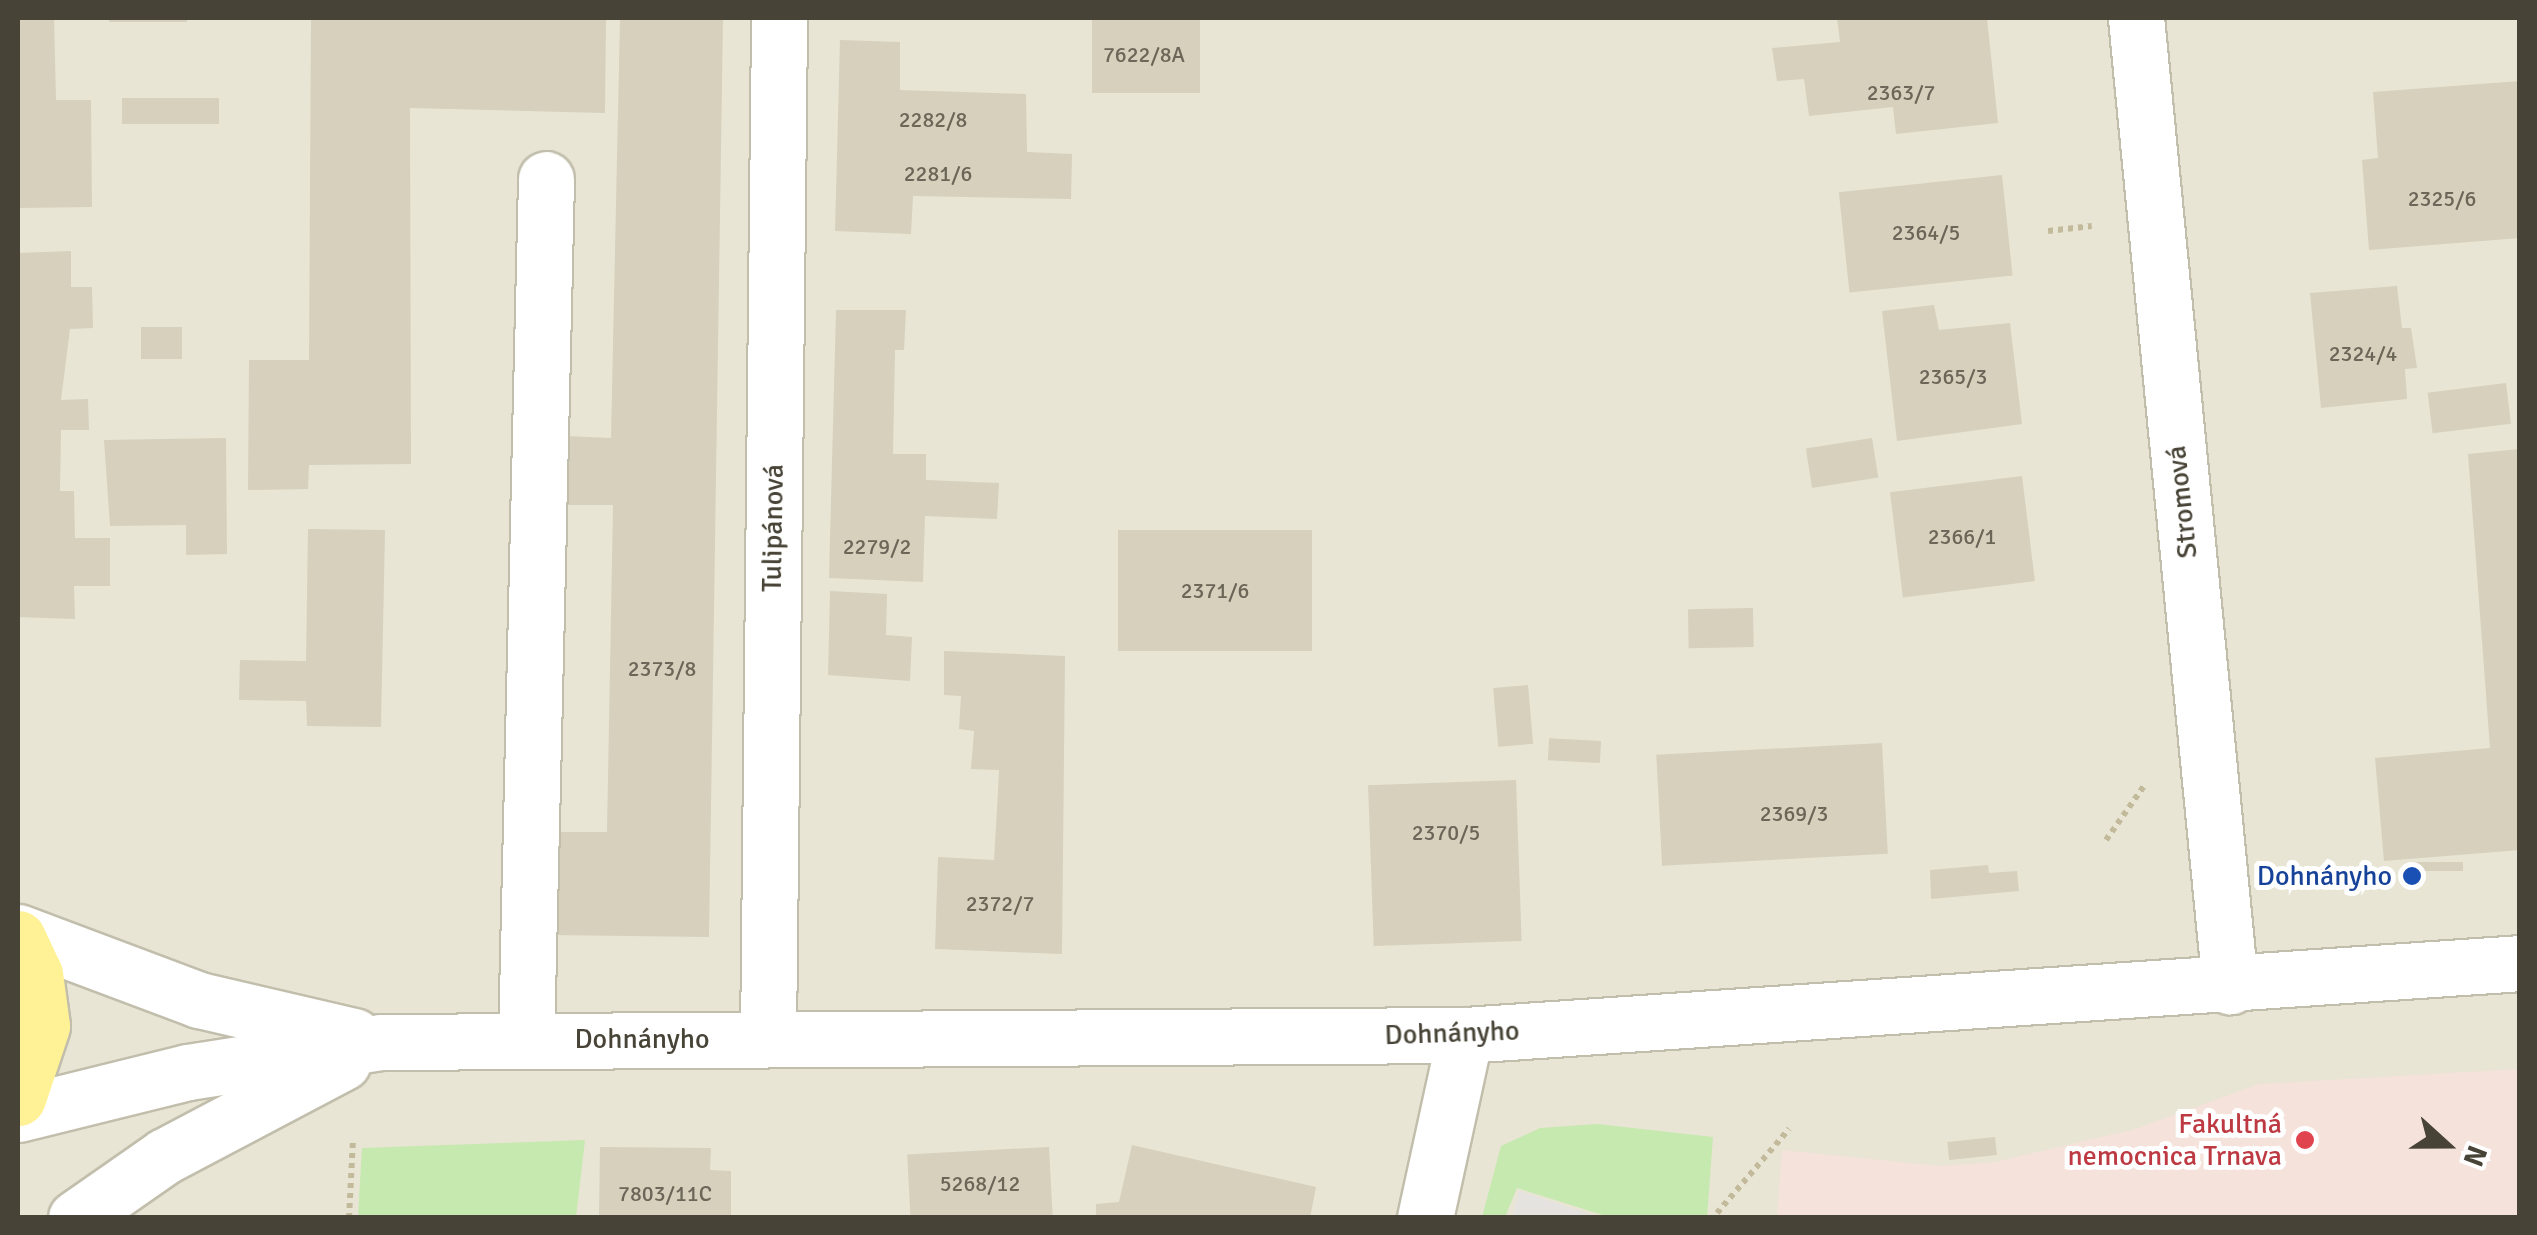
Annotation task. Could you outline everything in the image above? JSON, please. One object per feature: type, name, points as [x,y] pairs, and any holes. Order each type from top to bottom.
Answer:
[{"type":"main road","points":[[18,935],[35,974],[42,1026],[18,1098]]},
{"type":"street","name":"Tulipánová","points":[[768,1038],[779,18]]},
{"type":"street","name":"Stromová","points":[[2136,18],[2230,986]]},
{"type":"street","points":[[526,1040],[546,179]]},
{"type":"street","name":"Dohnányho","points":[[18,935],[198,1000],[382,1042]]},
{"type":"street","name":"Dohnányho","points":[[18,1114],[188,1072],[382,1042],[1465,1035],[2230,986],[2520,963]]},
{"type":"street","points":[[1425,1218],[1465,1035]]},
{"type":"street","points":[[76,1218],[165,1156],[382,1042]]},
{"type":"path","points":[[2048,231],[2094,226]]},
{"type":"path","points":[[2106,840],[2147,782]]},
{"type":"path","points":[[1717,1214],[1789,1129]]},
{"type":"path","points":[[349,1218],[353,1139]]},
{"type":"shaded area","points":[[18,18],[2519,18],[2519,1217],[18,1217]]},
{"type":"shaded area","name":"Fakultná nemocnica Trnava","points":[[2519,1069],[2519,1217],[1777,1217],[1782,1150],[1940,1166],[1995,1162],[2135,1129],[2259,1084]]},
{"type":"shaded area","points":[[1519,1191],[1599,1217],[1512,1217]]},
{"type":"green space","points":[[1597,1124],[1713,1137],[1707,1217],[1609,1217],[1517,1188],[1505,1217],[1482,1217],[1501,1146],[1540,1128]]},
{"type":"green space","points":[[585,1140],[576,1217],[358,1217],[362,1148]]},
{"type":"building","points":[[18,18],[54,18],[56,100],[91,100],[92,207],[18,208]]},
{"type":"building","points":[[109,18],[187,18],[187,22],[109,22]]},
{"type":"building","points":[[311,18],[606,18],[605,113],[410,108],[411,464],[309,465],[308,489],[248,490],[249,360],[309,360]]},
{"type":"building","points":[[620,18],[723,18],[709,937],[552,935],[554,832],[607,832],[613,505],[565,505],[567,436],[611,438]]},
{"type":"building","points":[[1092,18],[1200,18],[1200,93],[1092,93]]},
{"type":"building","points":[[1837,18],[1987,18],[1998,123],[1896,134],[1893,107],[1809,116],[1804,79],[1777,81],[1772,48],[1840,42]]},
{"type":"building","points":[[840,40],[900,42],[900,90],[1026,94],[1027,152],[1072,154],[1071,199],[913,196],[911,234],[835,231]]},
{"type":"building","points":[[2520,81],[2520,238],[2369,250],[2362,160],[2378,158],[2373,92]]},
{"type":"building","points":[[122,98],[219,98],[219,124],[122,124]]},
{"type":"building","points":[[2002,175],[2013,275],[1849,293],[1839,192]]},
{"type":"building","points":[[71,251],[71,287],[92,287],[93,328],[70,329],[61,400],[88,399],[89,430],[61,430],[60,491],[74,491],[75,538],[110,538],[110,586],[74,586],[75,619],[18,617],[18,253]]},
{"type":"building","points":[[2397,286],[2402,328],[2411,328],[2417,368],[2405,369],[2407,399],[2321,408],[2310,293]]},
{"type":"building","points":[[1934,305],[1939,330],[2010,323],[2022,424],[1897,441],[1882,311]]},
{"type":"building","points":[[836,310],[906,310],[904,350],[895,350],[893,454],[926,454],[926,480],[999,483],[997,519],[925,516],[923,582],[829,578]]},
{"type":"building","points":[[141,327],[182,327],[182,359],[141,359]]},
{"type":"building","points":[[2506,383],[2511,424],[2433,433],[2428,393]]},
{"type":"building","points":[[226,438],[227,554],[186,555],[186,525],[110,526],[104,440]]},
{"type":"building","points":[[1872,438],[1878,478],[1812,488],[1806,448]]},
{"type":"building","points":[[2520,449],[2520,850],[2384,861],[2375,758],[2490,748],[2468,454]]},
{"type":"building","points":[[2022,476],[2035,581],[1903,597],[1890,492]]},
{"type":"building","points":[[308,529],[385,530],[381,727],[307,726],[306,701],[239,700],[240,660],[306,661]]},
{"type":"building","points":[[1118,530],[1312,530],[1312,651],[1118,651]]},
{"type":"building","points":[[830,591],[887,594],[886,635],[912,637],[910,681],[828,675]]},
{"type":"building","points":[[1753,608],[1754,647],[1689,648],[1688,609]]},
{"type":"building","points":[[944,651],[1065,656],[1062,954],[935,949],[938,857],[994,860],[999,770],[971,769],[974,731],[959,729],[961,696],[944,695]]},
{"type":"building","points":[[1528,685],[1533,744],[1498,747],[1493,688]]},
{"type":"building","points":[[1549,738],[1601,741],[1600,763],[1548,760]]},
{"type":"building","points":[[1882,743],[1888,854],[1662,866],[1656,755]]},
{"type":"building","points":[[1516,780],[1522,941],[1374,946],[1368,785]]},
{"type":"building","points":[[2413,862],[2463,862],[2463,871],[2413,871]]},
{"type":"building","points":[[1988,865],[1989,873],[2017,871],[2019,891],[1931,899],[1930,870]]},
{"type":"building","points":[[1995,1137],[1997,1155],[1949,1160],[1947,1142]]},
{"type":"building","points":[[1132,1145],[1316,1187],[1310,1218],[1096,1218],[1096,1204],[1119,1202]]},
{"type":"building","points":[[600,1147],[711,1148],[710,1170],[731,1171],[731,1218],[599,1218]]},
{"type":"building","points":[[1049,1147],[1053,1218],[911,1218],[907,1154]]},
{"type":"place","name":"Dohnányho","points":[[2412,876]]},
{"type":"place","name":"Fakultná nemocnica Trnava","points":[[2305,1140]]}]
